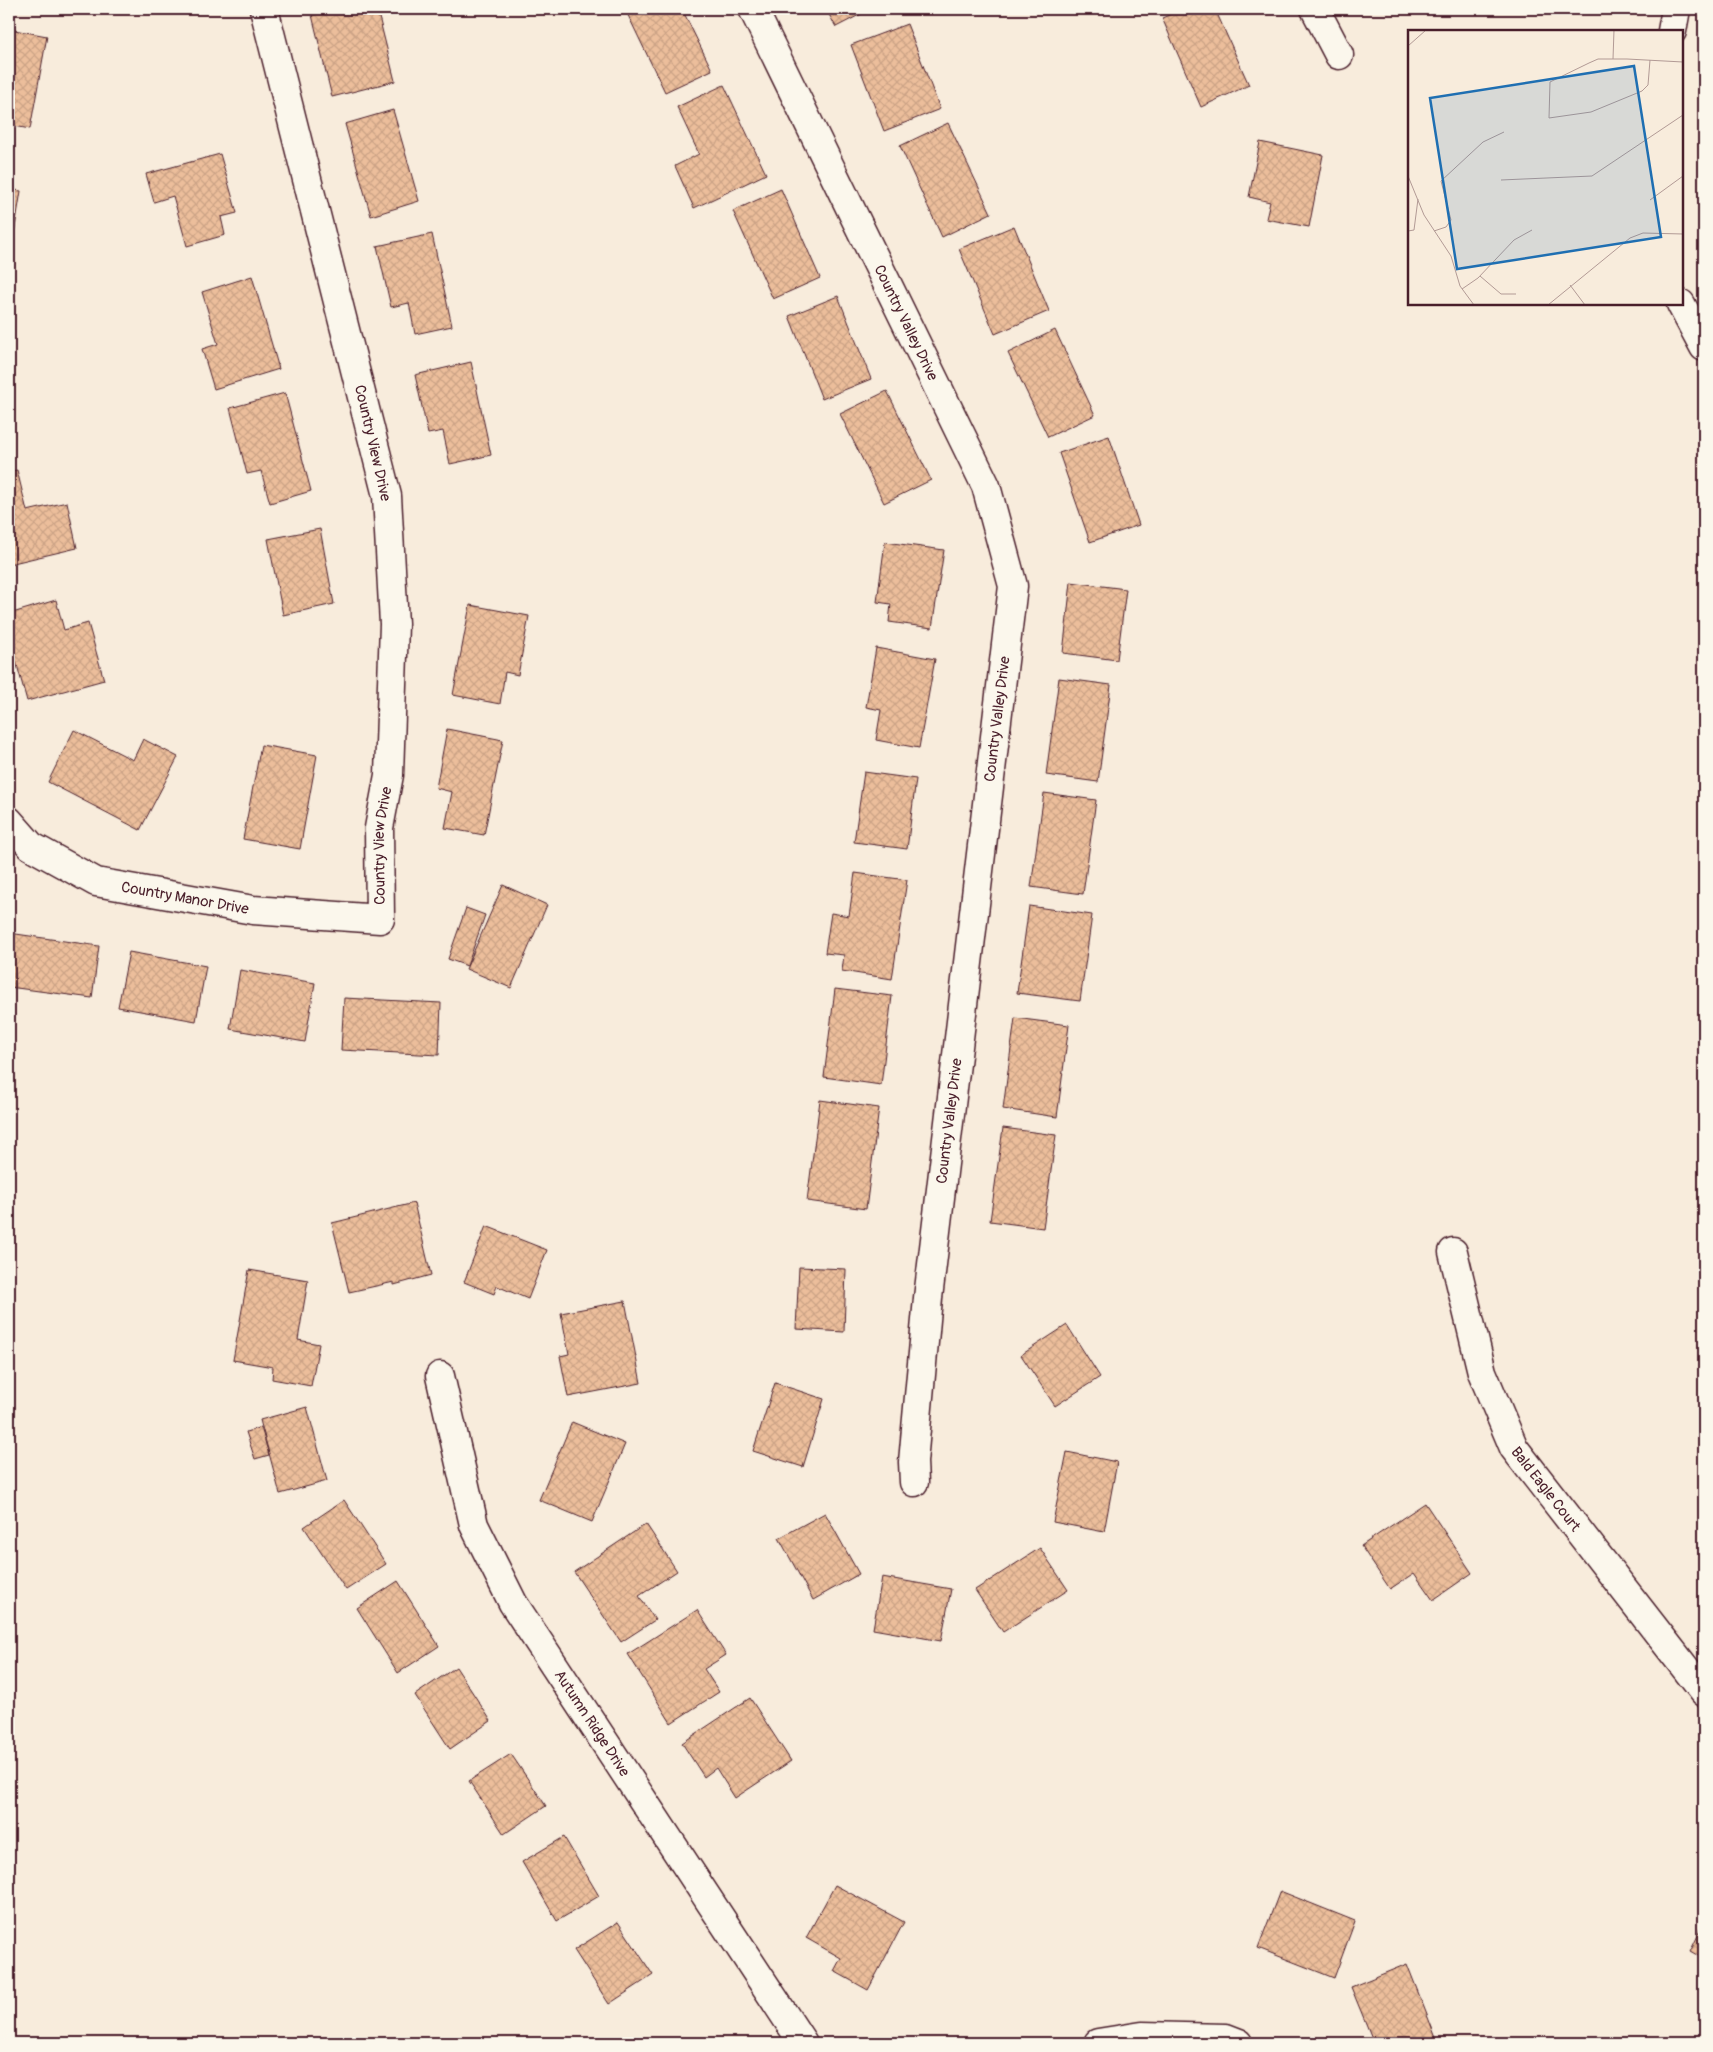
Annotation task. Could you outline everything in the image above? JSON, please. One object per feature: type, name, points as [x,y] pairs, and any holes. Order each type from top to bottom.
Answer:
[{"type":"street","name":"Country View Drive","points":[[264,9],[387,496],[394,624],[388,775],[379,828],[380,918]]},
{"type":"street","name":"Country Valley Drive","points":[[753,9],[986,486],[1013,586],[928,1298],[913,1462],[914,1482]]},
{"type":"street","points":[[1315,9],[1339,55]]},
{"type":"street","points":[[1672,30],[1676,9]]},
{"type":"street","points":[[1682,305],[1704,347]]},
{"type":"street","name":"Country Manor Drive","points":[[9,821],[31,846],[96,882],[253,910],[380,918]]},
{"type":"street","name":"Bald Eagle Court","points":[[1453,1252],[1482,1372],[1514,1448],[1704,1692]]},
{"type":"street","name":"Autumn Ridge Drive","points":[[440,1376],[474,1525],[513,1602],[803,2043]]},
{"type":"street","points":[[1098,2043],[1142,2036],[1226,2038],[1239,2043]]},
{"type":"building","points":[[337,9],[377,9],[395,81],[332,97],[312,15]]},
{"type":"building","points":[[625,9],[682,9],[712,70],[665,92]]},
{"type":"building","points":[[826,9],[871,9],[836,27]]},
{"type":"building","points":[[1183,9],[1215,9],[1249,85],[1201,107],[1162,18]]},
{"type":"building","points":[[907,24],[940,109],[884,131],[851,45]]},
{"type":"building","points":[[9,29],[47,36],[30,129],[9,125]]},
{"type":"building","points":[[724,85],[766,174],[694,208],[675,166],[699,154],[677,107]]},
{"type":"building","points":[[393,110],[419,201],[371,216],[345,124]]},
{"type":"building","points":[[948,123],[991,213],[942,237],[900,146]]},
{"type":"building","points":[[1260,142],[1323,155],[1309,227],[1266,219],[1270,202],[1249,197]]},
{"type":"building","points":[[220,154],[237,213],[221,217],[225,235],[187,246],[173,196],[154,202],[146,174]]},
{"type":"building","points":[[9,189],[21,191],[9,264]]},
{"type":"building","points":[[781,189],[820,278],[773,299],[733,211]]},
{"type":"building","points":[[1014,226],[1049,311],[995,334],[959,249]]},
{"type":"building","points":[[432,234],[452,326],[415,334],[409,303],[391,307],[377,246]]},
{"type":"building","points":[[252,276],[279,369],[214,389],[202,349],[218,344],[202,292]]},
{"type":"building","points":[[838,296],[871,379],[822,399],[789,316]]},
{"type":"building","points":[[1055,330],[1095,415],[1048,437],[1008,353]]},
{"type":"building","points":[[471,362],[491,455],[450,464],[443,431],[428,434],[415,375]]},
{"type":"building","points":[[887,391],[931,480],[884,503],[840,414]]},
{"type":"building","points":[[285,393],[311,491],[270,503],[261,471],[247,474],[230,408]]},
{"type":"building","points":[[1109,436],[1139,525],[1090,542],[1059,453]]},
{"type":"building","points":[[17,470],[27,511],[67,502],[77,548],[9,564],[9,472]]},
{"type":"building","points":[[320,529],[334,604],[283,615],[268,539]]},
{"type":"building","points":[[885,542],[944,550],[932,628],[889,622],[891,604],[877,602]]},
{"type":"building","points":[[1071,582],[1126,589],[1117,660],[1063,653]]},
{"type":"building","points":[[56,600],[64,630],[88,623],[104,680],[27,701],[9,636],[9,614]]},
{"type":"building","points":[[470,605],[529,616],[518,675],[505,672],[500,704],[453,695]]},
{"type":"building","points":[[876,648],[935,659],[919,748],[876,740],[881,710],[866,707]]},
{"type":"building","points":[[1059,678],[1111,685],[1098,782],[1046,775]]},
{"type":"building","points":[[447,729],[503,740],[484,835],[445,828],[452,792],[436,788]]},
{"type":"building","points":[[74,730],[133,760],[143,739],[178,757],[140,830],[48,782]]},
{"type":"building","points":[[261,745],[317,755],[300,849],[243,839]]},
{"type":"building","points":[[864,772],[916,779],[907,849],[854,842]]},
{"type":"building","points":[[1044,793],[1096,800],[1083,894],[1031,887]]},
{"type":"building","points":[[855,873],[907,880],[892,979],[842,971],[844,955],[825,953],[831,913],[849,916]]},
{"type":"building","points":[[503,885],[547,905],[511,988],[466,969]]},
{"type":"building","points":[[1029,906],[1092,915],[1080,1001],[1017,993]]},
{"type":"building","points":[[466,908],[485,915],[467,966],[448,959]]},
{"type":"building","points":[[9,933],[99,946],[92,998],[9,987]]},
{"type":"building","points":[[129,952],[206,966],[196,1021],[118,1007]]},
{"type":"building","points":[[240,970],[315,983],[305,1042],[230,1029]]},
{"type":"building","points":[[835,989],[892,996],[881,1085],[824,1077]]},
{"type":"building","points":[[344,998],[441,1003],[439,1055],[341,1050]]},
{"type":"building","points":[[1015,1018],[1069,1025],[1057,1117],[1003,1109]]},
{"type":"building","points":[[820,1100],[879,1108],[866,1209],[807,1201]]},
{"type":"building","points":[[1003,1128],[1056,1135],[1043,1228],[990,1221]]},
{"type":"building","points":[[414,1203],[431,1275],[394,1285],[394,1282],[349,1292],[332,1223]]},
{"type":"building","points":[[486,1226],[547,1250],[528,1299],[497,1286],[494,1294],[464,1282]]},
{"type":"building","points":[[799,1267],[846,1269],[844,1332],[796,1329]]},
{"type":"building","points":[[249,1270],[308,1280],[298,1340],[319,1344],[311,1386],[272,1379],[273,1367],[233,1360]]},
{"type":"building","points":[[625,1301],[641,1383],[568,1397],[560,1356],[569,1354],[561,1313]]},
{"type":"building","points":[[1067,1325],[1100,1377],[1055,1406],[1021,1355]]},
{"type":"building","points":[[775,1383],[824,1399],[803,1467],[753,1451]]},
{"type":"building","points":[[307,1407],[327,1481],[280,1494],[260,1420]]},
{"type":"building","points":[[572,1422],[625,1444],[592,1522],[539,1500]]},
{"type":"building","points":[[261,1427],[269,1455],[255,1459],[246,1432]]},
{"type":"building","points":[[1067,1452],[1117,1462],[1104,1532],[1053,1522]]},
{"type":"building","points":[[344,1500],[386,1564],[346,1590],[304,1527]]},
{"type":"building","points":[[1425,1503],[1472,1573],[1433,1600],[1414,1573],[1390,1589],[1361,1546]]},
{"type":"building","points":[[825,1513],[859,1574],[813,1600],[779,1538]]},
{"type":"building","points":[[646,1524],[677,1571],[639,1596],[655,1620],[621,1642],[574,1572]]},
{"type":"building","points":[[1040,1548],[1068,1590],[1003,1632],[975,1590]]},
{"type":"building","points":[[882,1577],[951,1589],[941,1641],[873,1629]]},
{"type":"building","points":[[398,1581],[439,1646],[398,1673],[357,1608]]},
{"type":"building","points":[[697,1610],[726,1655],[704,1669],[719,1692],[671,1723],[628,1654]]},
{"type":"building","points":[[456,1667],[491,1721],[450,1749],[415,1695]]},
{"type":"building","points":[[750,1698],[791,1761],[735,1798],[716,1768],[704,1777],[682,1743]]},
{"type":"building","points":[[511,1754],[546,1806],[504,1834],[469,1781]]},
{"type":"building","points":[[564,1837],[599,1896],[557,1921],[522,1862]]},
{"type":"building","points":[[835,1885],[904,1922],[868,1990],[834,1971],[841,1958],[806,1938]]},
{"type":"building","points":[[1280,1891],[1355,1921],[1334,1978],[1258,1948]]},
{"type":"building","points":[[618,1922],[653,1975],[609,2004],[574,1950]]},
{"type":"building","points":[[1704,1922],[1704,1959],[1690,1951]]},
{"type":"building","points":[[1407,1964],[1438,2043],[1374,2043],[1351,1987]]}]
